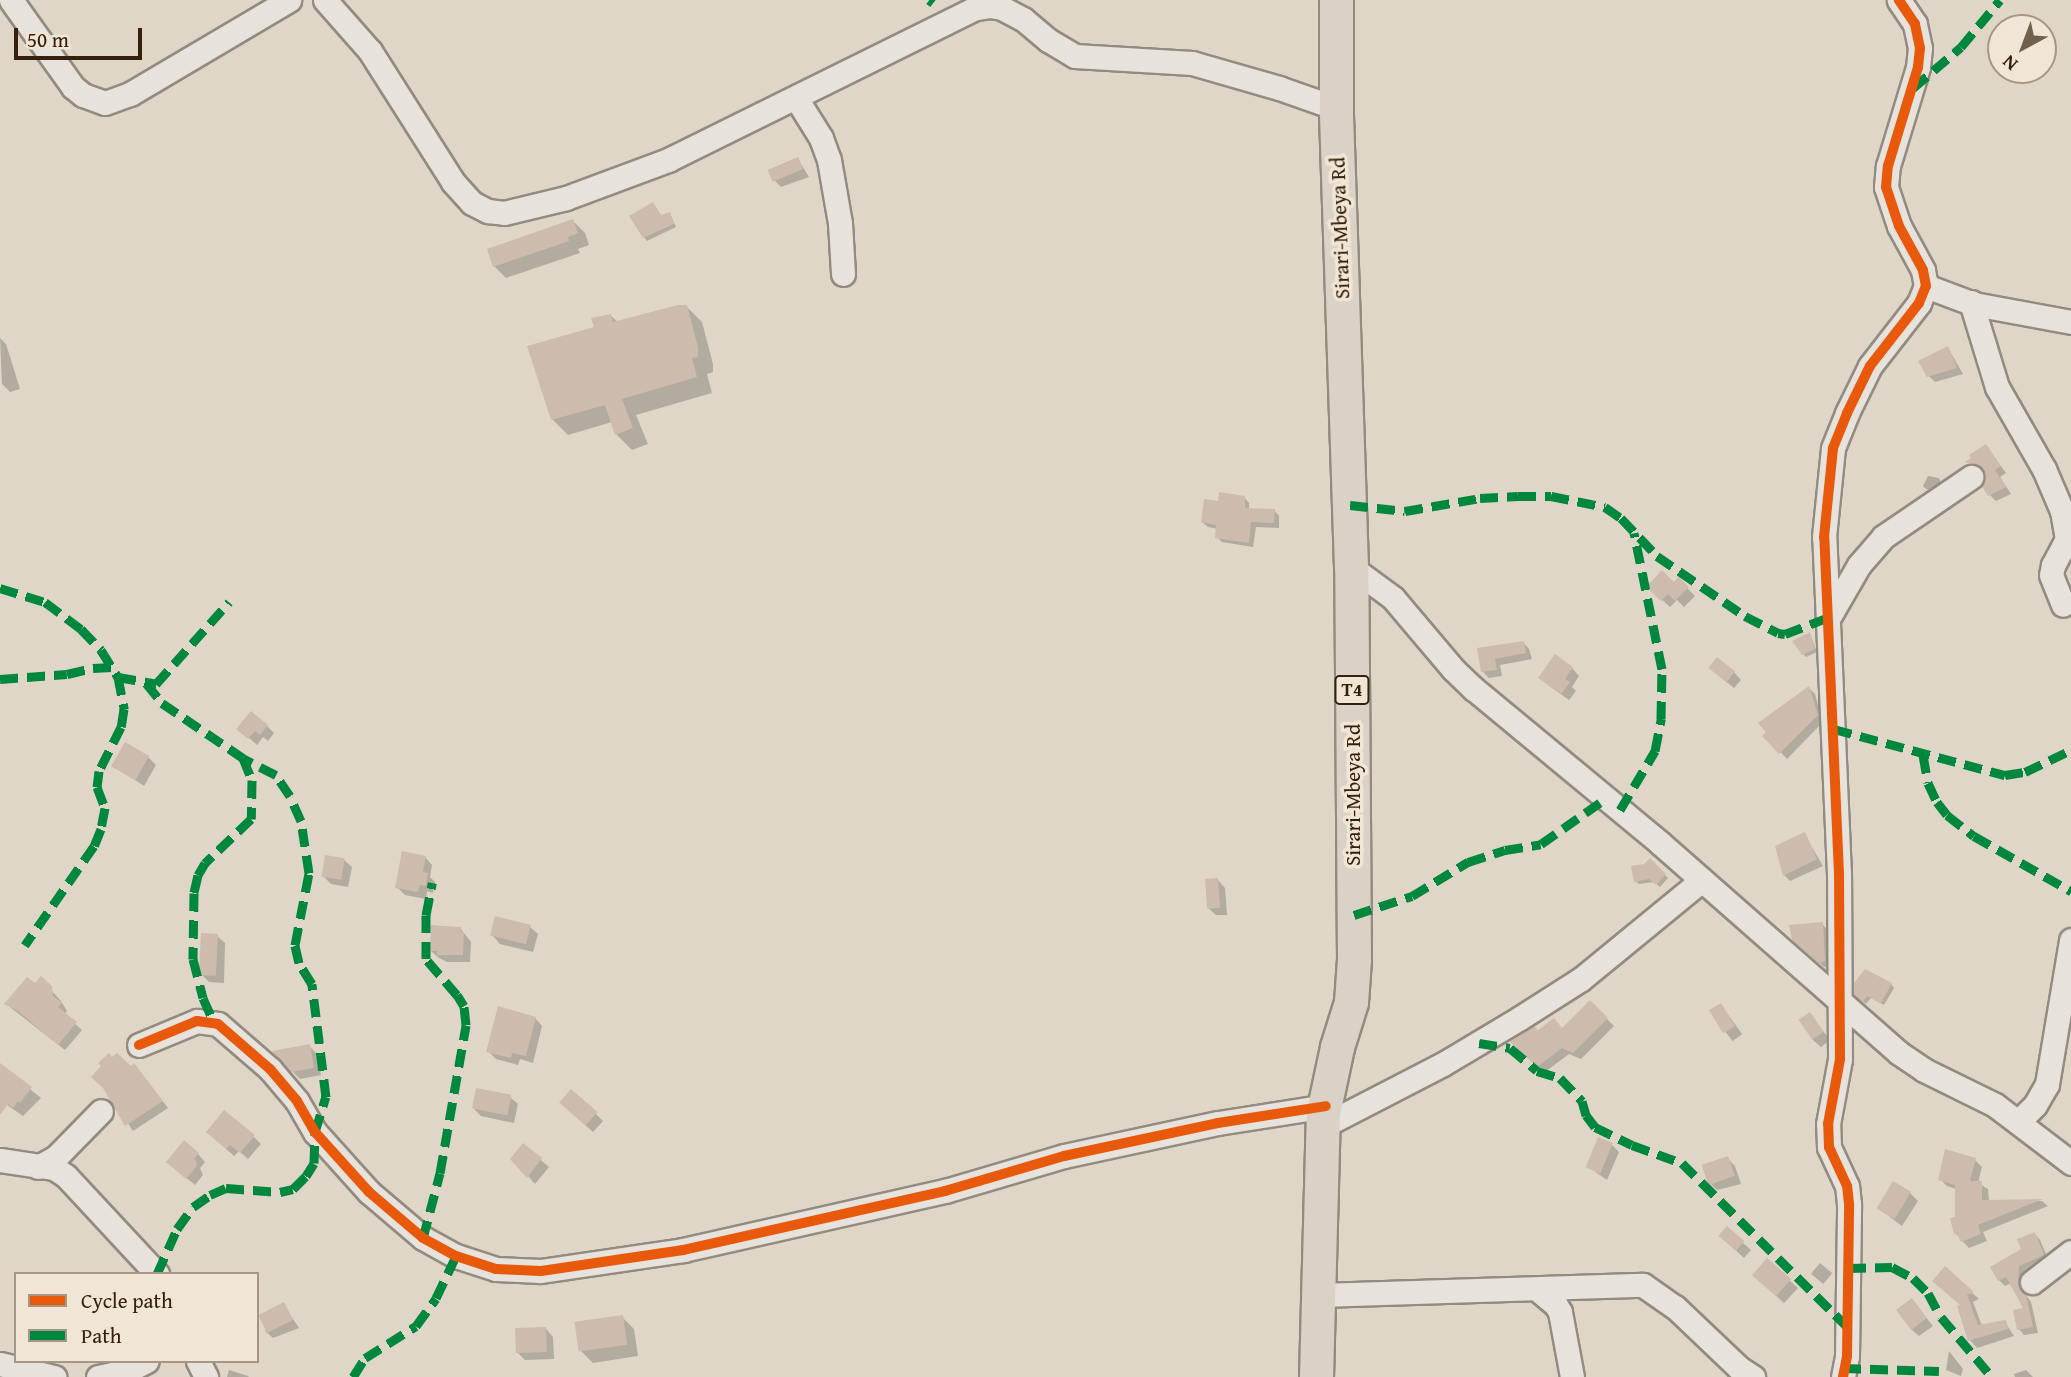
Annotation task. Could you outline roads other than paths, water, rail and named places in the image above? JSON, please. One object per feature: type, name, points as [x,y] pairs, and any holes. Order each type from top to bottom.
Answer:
[{"type":"highway","name":"Sirari-Mbeya Rd","points":[[1317,1377],[1324,1116],[1337,1047],[1351,1002],[1354,959],[1351,567],[1336,108],[1336,0]]},
{"type":"street","points":[[11,0],[73,87],[83,95],[105,103],[130,94],[289,0]]},
{"type":"street","points":[[325,0],[370,51],[453,182],[472,203],[488,211],[503,213],[566,198],[668,160],[976,8],[990,6],[1002,8],[1023,19],[1048,40],[1075,56],[1192,63],[1336,108]]},
{"type":"street","points":[[1826,1377],[1845,1367],[1849,1204],[1847,1185],[1829,1147],[1828,1124],[1840,1059],[1839,874],[1824,537],[1833,447],[1870,366],[1919,303],[1926,286],[1923,270],[1899,226],[1886,187],[1888,166],[1918,67],[1919,37],[1915,24],[1900,2],[1877,0]]},
{"type":"street","points":[[796,97],[821,138],[830,160],[840,223],[842,274]]},
{"type":"street","points":[[1926,286],[1971,303],[2071,323]]},
{"type":"street","points":[[1971,303],[1997,387],[2044,469],[2062,511],[2067,539],[2053,565],[2051,575],[2063,605]]},
{"type":"street","points":[[1829,617],[1859,565],[1883,537],[1971,477]]},
{"type":"street","points":[[1351,567],[1393,598],[1474,689],[1702,880],[1839,1003],[1924,1070],[1959,1084],[2018,1122],[2071,1163]]},
{"type":"street","points":[[139,1045],[197,1021],[218,1024],[270,1069],[297,1101],[315,1132],[369,1192],[423,1238],[456,1256],[496,1269],[541,1271],[682,1251],[945,1191],[1064,1156],[1218,1123],[1324,1116],[1443,1064],[1581,979],[1702,880]]},
{"type":"street","points":[[2018,1122],[2035,1105],[2048,1084],[2071,940]]},
{"type":"street","points":[[38,1167],[56,1157],[101,1111]]},
{"type":"street","points":[[0,1160],[60,1171],[81,1188],[154,1272]]},
{"type":"street","points":[[2032,1282],[2071,1252]]},
{"type":"street","points":[[1320,1295],[1538,1290],[1643,1284],[1675,1307],[1739,1368],[1753,1377]]},
{"type":"street","points":[[1538,1290],[1556,1305],[1560,1312],[1572,1377]]},
{"type":"street","points":[[98,1377],[127,1371],[143,1363]]},
{"type":"street","points":[[0,1364],[54,1377]]}]
